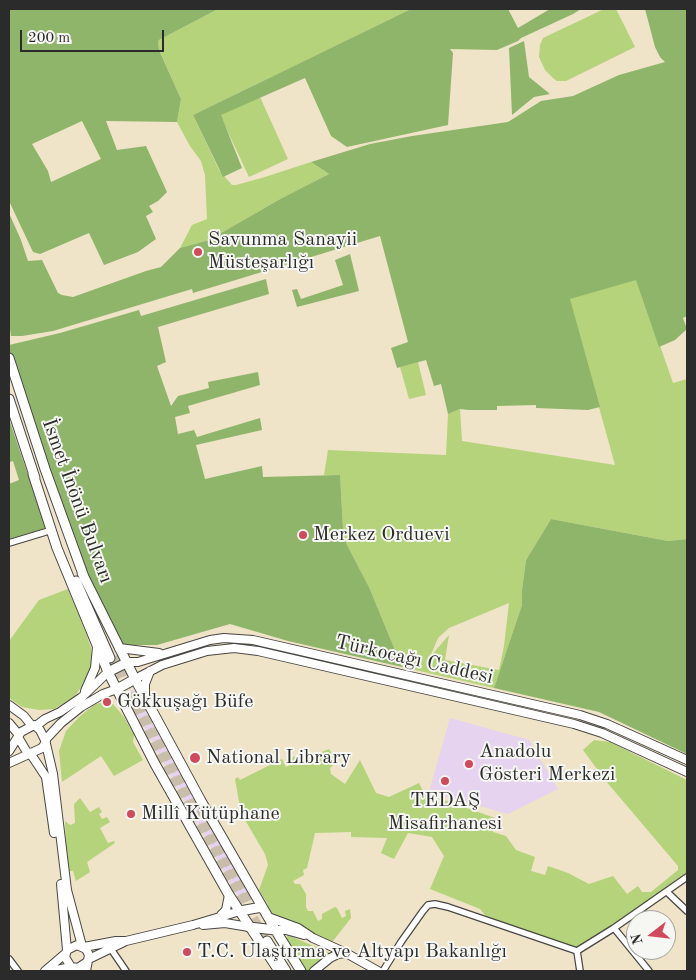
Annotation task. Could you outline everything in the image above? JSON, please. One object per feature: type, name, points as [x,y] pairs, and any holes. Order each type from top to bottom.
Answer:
[{"type":"main road","name":"İsmet İnönü Bulvarı","points":[[9,358],[44,469],[82,573],[115,654]]},
{"type":"main road","name":"İsmet İnönü Bulvarı","points":[[9,399],[33,474],[73,574],[115,654]]},
{"type":"main road","points":[[33,474],[66,572],[108,672],[155,764],[229,895],[279,971]]},
{"type":"main road","name":"Türkocağı Caddesi","points":[[128,662],[138,662],[210,640],[238,638],[580,715],[607,724],[687,760]]},
{"type":"main road","points":[[82,697],[95,668],[97,648]]},
{"type":"main road","name":"Türkocağı Caddesi","points":[[136,680],[151,670],[174,660],[198,653],[234,648],[258,651],[574,724],[602,733],[687,772]]},
{"type":"main road","points":[[115,654],[163,654]]},
{"type":"main road","points":[[115,654],[128,662],[201,801],[268,917],[272,936],[286,971]]},
{"type":"main road","points":[[9,751],[18,736],[60,712],[82,697],[108,672],[128,662]]},
{"type":"main road","points":[[146,698],[145,684],[151,670]]},
{"type":"main road","points":[[410,676],[411,686]]},
{"type":"main road","points":[[9,763],[42,748],[61,723],[81,707],[103,694],[136,680]]},
{"type":"main road","points":[[9,705],[24,716],[46,742],[53,774],[67,890],[83,946],[88,952],[86,971]]},
{"type":"main road","points":[[9,723],[43,770],[48,784],[64,902],[66,961],[72,968]]},
{"type":"main road","points":[[602,733],[607,724]]},
{"type":"main road","points":[[219,916],[226,910],[229,895]]},
{"type":"main road","points":[[51,971],[82,967],[88,961],[126,941],[193,925],[219,916],[262,907]]},
{"type":"main road","points":[[268,917],[298,928],[313,938]]},
{"type":"main road","points":[[193,925],[226,923],[249,926],[272,936],[301,971]]},
{"type":"main road","points":[[272,936],[286,930],[313,938],[346,953],[378,971]]},
{"type":"main road","points":[[272,936],[295,971]]},
{"type":"main road","points":[[45,971],[73,945],[83,946],[126,941]]},
{"type":"main road","points":[[314,971],[330,958],[346,953]]},
{"type":"street","points":[[9,543],[52,530]]},
{"type":"street","points":[[577,951],[614,928],[687,877]]},
{"type":"street","points":[[667,892],[687,911]]},
{"type":"street","points":[[384,971],[401,942],[423,911],[428,905],[435,904],[577,951]]},
{"type":"street","points":[[614,928],[649,971]]},
{"type":"street","points":[[111,948],[126,971]]},
{"type":"street","points":[[577,951],[580,971]]},
{"type":"street","points":[[9,959],[18,971]]},
{"type":"shaded area","points":[[133,689],[252,899],[242,904],[125,693]]},
{"type":"shaded area","points":[[450,718],[529,740],[558,789],[508,814],[429,792]]},
{"type":"green space","points":[[9,9],[218,9],[159,40],[159,50],[181,99],[177,122],[106,121],[117,150],[146,146],[167,192],[158,201],[149,206],[153,212],[146,216],[156,239],[138,252],[104,265],[89,233],[40,254],[33,252],[9,201]],"holes":[[[82,121],[101,159],[51,182],[48,171],[32,144]]]},
{"type":"green space","points":[[218,9],[411,9],[193,115],[219,170],[232,185],[265,177],[311,162],[329,174],[282,198],[209,240],[180,248],[192,225],[207,219],[205,175],[201,161],[190,146],[177,122],[181,99],[157,45],[159,40]]},
{"type":"green space","points":[[411,9],[508,9],[518,28],[550,9],[581,9],[497,50],[450,49],[453,53],[448,125],[347,147],[331,136],[305,78],[221,115],[242,168],[223,177],[193,115]]},
{"type":"green space","points":[[604,9],[616,9],[635,47],[566,81],[557,81],[545,70],[539,57],[543,38]]},
{"type":"green space","points":[[645,9],[686,9],[687,11],[687,316],[683,318],[687,329],[675,340],[659,347],[636,280],[570,299],[600,407],[588,410],[536,408],[536,405],[497,406],[497,410],[460,409],[448,414],[441,384],[434,386],[426,360],[397,368],[391,348],[408,342],[380,236],[193,293],[192,289],[53,331],[11,336],[9,323],[9,213],[28,261],[42,260],[58,293],[73,297],[161,267],[180,248],[209,240],[282,198],[329,174],[311,162],[370,144],[508,122],[541,101],[573,96],[619,75],[665,62],[655,47]]},
{"type":"green space","points":[[524,41],[529,77],[550,94],[534,97],[512,115],[509,48]]},
{"type":"green space","points":[[260,97],[288,159],[249,177],[220,115]]},
{"type":"green space","points":[[350,254],[359,291],[297,307],[292,290],[297,289],[301,299],[343,285],[335,260]]},
{"type":"green space","points":[[266,279],[269,294],[158,327],[166,362],[157,366],[171,406],[178,396],[209,388],[208,382],[258,372],[260,385],[188,406],[190,413],[175,417],[178,434],[194,430],[197,437],[260,418],[262,430],[196,445],[205,479],[262,466],[263,477],[340,475],[343,528],[346,543],[369,587],[402,667],[288,641],[230,624],[157,645],[123,645],[77,552],[9,358],[9,345],[60,333],[139,310],[141,316]]},
{"type":"green space","points":[[637,279],[673,383],[687,379],[687,539],[668,541],[551,519],[526,560],[522,605],[494,688],[402,667],[369,587],[346,543],[343,528],[340,476],[324,475],[328,450],[446,455],[448,414],[460,409],[462,441],[615,465],[569,299]],"holes":[[[509,603],[499,670],[445,660],[449,635],[430,657],[438,638],[449,628]]]},
{"type":"green space","points":[[418,362],[426,395],[409,399],[400,367]]},
{"type":"green space","points":[[9,419],[46,528],[9,539],[9,484],[19,480],[13,461],[10,462],[9,458]]},
{"type":"green space","points":[[551,519],[668,541],[687,539],[687,754],[599,712],[494,688],[522,605],[526,560]]},
{"type":"green space","points":[[68,589],[91,648],[93,665],[87,679],[75,696],[54,709],[39,710],[22,707],[9,698],[9,641],[39,600]]},
{"type":"green space","points":[[105,701],[112,703],[124,717],[134,735],[133,742],[143,760],[114,776],[101,756],[62,782],[59,751],[66,731],[94,705]]},
{"type":"green space","points":[[594,740],[610,742],[687,780],[687,872],[634,910],[626,910],[626,916],[577,949],[486,916],[480,909],[430,889],[444,856],[432,837],[408,833],[394,859],[381,853],[387,838],[351,837],[351,832],[315,833],[307,868],[303,870],[304,875],[293,881],[295,884],[300,884],[306,894],[306,907],[308,911],[313,911],[318,921],[322,919],[322,914],[335,907],[342,918],[346,916],[345,911],[350,909],[351,918],[329,946],[310,939],[267,908],[268,905],[259,890],[268,865],[265,854],[241,813],[235,779],[238,777],[240,780],[282,759],[286,767],[290,765],[288,760],[295,756],[298,762],[329,749],[337,761],[330,768],[331,774],[345,784],[360,760],[376,793],[389,797],[419,783],[424,793],[498,819],[493,832],[506,836],[516,850],[535,857],[531,871],[545,875],[548,866],[568,873],[589,884],[613,876],[627,894],[638,886],[642,892],[651,892],[678,870],[678,866],[605,780],[583,750]]},
{"type":"green space","points":[[80,798],[90,812],[99,807],[102,812],[99,814],[102,819],[107,817],[110,822],[100,828],[108,843],[114,841],[115,843],[87,862],[90,872],[76,881],[73,871],[67,871],[65,821],[70,825],[75,823],[74,804]]},
{"type":"green space","points":[[288,935],[332,954],[310,971],[304,971],[285,940]]},
{"type":"tunnel","points":[[117,655],[193,803],[252,903]]},
{"type":"tunnel","points":[[110,658],[188,806],[267,941]]},
{"type":"place","name":"Savunma Sanayii Müsteşarlığı","points":[[198,252]]},
{"type":"place","name":"Merkez Orduevi","points":[[303,535]]},
{"type":"place","name":"Gökkuşağı Büfe","points":[[107,702]]},
{"type":"place","name":"National Library","points":[[195,758]]},
{"type":"place","name":"Anadolu Gösteri Merkezi","points":[[469,764]]},
{"type":"place","name":"TEDAŞ Misafirhanesi","points":[[445,781]]},
{"type":"place","name":"Millî Kütüphane","points":[[131,814]]},
{"type":"place","name":"T.C. Ulaştırma ve Altyapı Bakanlığı","points":[[187,952]]}]
